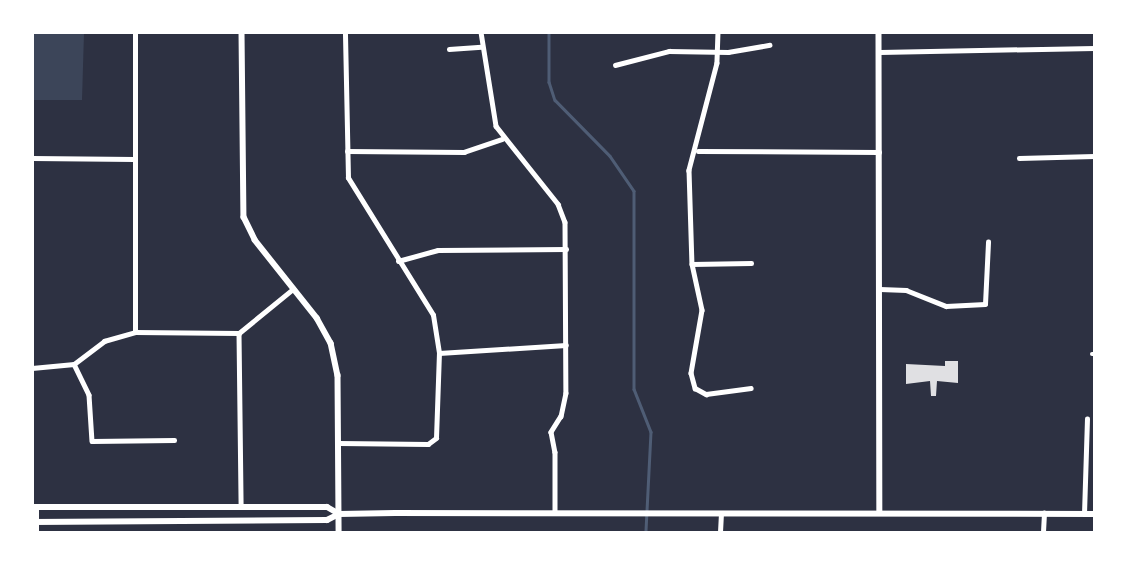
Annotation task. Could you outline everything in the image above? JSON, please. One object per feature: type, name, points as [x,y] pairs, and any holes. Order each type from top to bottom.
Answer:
[{"type":"main road","points":[[34,506],[327,507],[339,514]]},
{"type":"main road","points":[[34,522],[327,520],[339,514],[555,512],[1094,514]]},
{"type":"street","points":[[135,32],[135,332]]},
{"type":"street","points":[[242,32],[244,217],[255,240],[293,289],[330,344],[338,375],[339,532]]},
{"type":"street","points":[[339,443],[428,444],[436,438],[439,353],[433,315],[354,194],[348,178],[346,32]]},
{"type":"street","points":[[481,32],[481,47],[502,139],[558,204],[565,222],[566,394],[561,416],[551,432],[555,512]]},
{"type":"street","points":[[718,32],[718,52],[698,151],[690,170],[692,264],[702,310],[692,356],[695,388],[706,394],[751,388]]},
{"type":"street","points":[[880,32],[880,512]]},
{"type":"street","points":[[615,65],[669,51],[718,52],[769,45]]},
{"type":"street","points":[[449,49],[481,47]]},
{"type":"street","points":[[880,52],[1094,48]]},
{"type":"street","points":[[347,151],[464,152],[502,139]]},
{"type":"street","points":[[698,151],[879,152]]},
{"type":"street","points":[[1019,158],[1094,156]]},
{"type":"street","points":[[32,158],[134,159]]},
{"type":"street","points":[[880,289],[906,290],[946,306],[985,304],[988,242]]},
{"type":"street","points":[[398,261],[438,250],[566,249]]},
{"type":"street","points":[[692,264],[751,263]]},
{"type":"street","points":[[32,368],[74,364],[104,341],[135,332],[239,332],[293,289]]},
{"type":"street","points":[[239,332],[241,506]]},
{"type":"street","points":[[439,353],[566,346]]},
{"type":"street","points":[[74,364],[89,395],[92,440],[174,440]]},
{"type":"street","points":[[1084,514],[1087,419]]},
{"type":"street","points":[[34,506],[36,532]]},
{"type":"street","points":[[1043,532],[1044,513]]},
{"type":"street","points":[[720,532],[721,514]]},
{"type":"shaded area","points":[[32,33],[84,33],[82,100],[33,100]]},
{"type":"building","points":[[945,361],[958,361],[958,383],[937,381],[936,396],[931,396],[930,381],[906,384],[906,364],[945,366]]},
{"type":"waterway","points":[[549,32],[549,82],[555,100],[610,156],[634,191],[634,389],[651,432],[646,532]]}]
